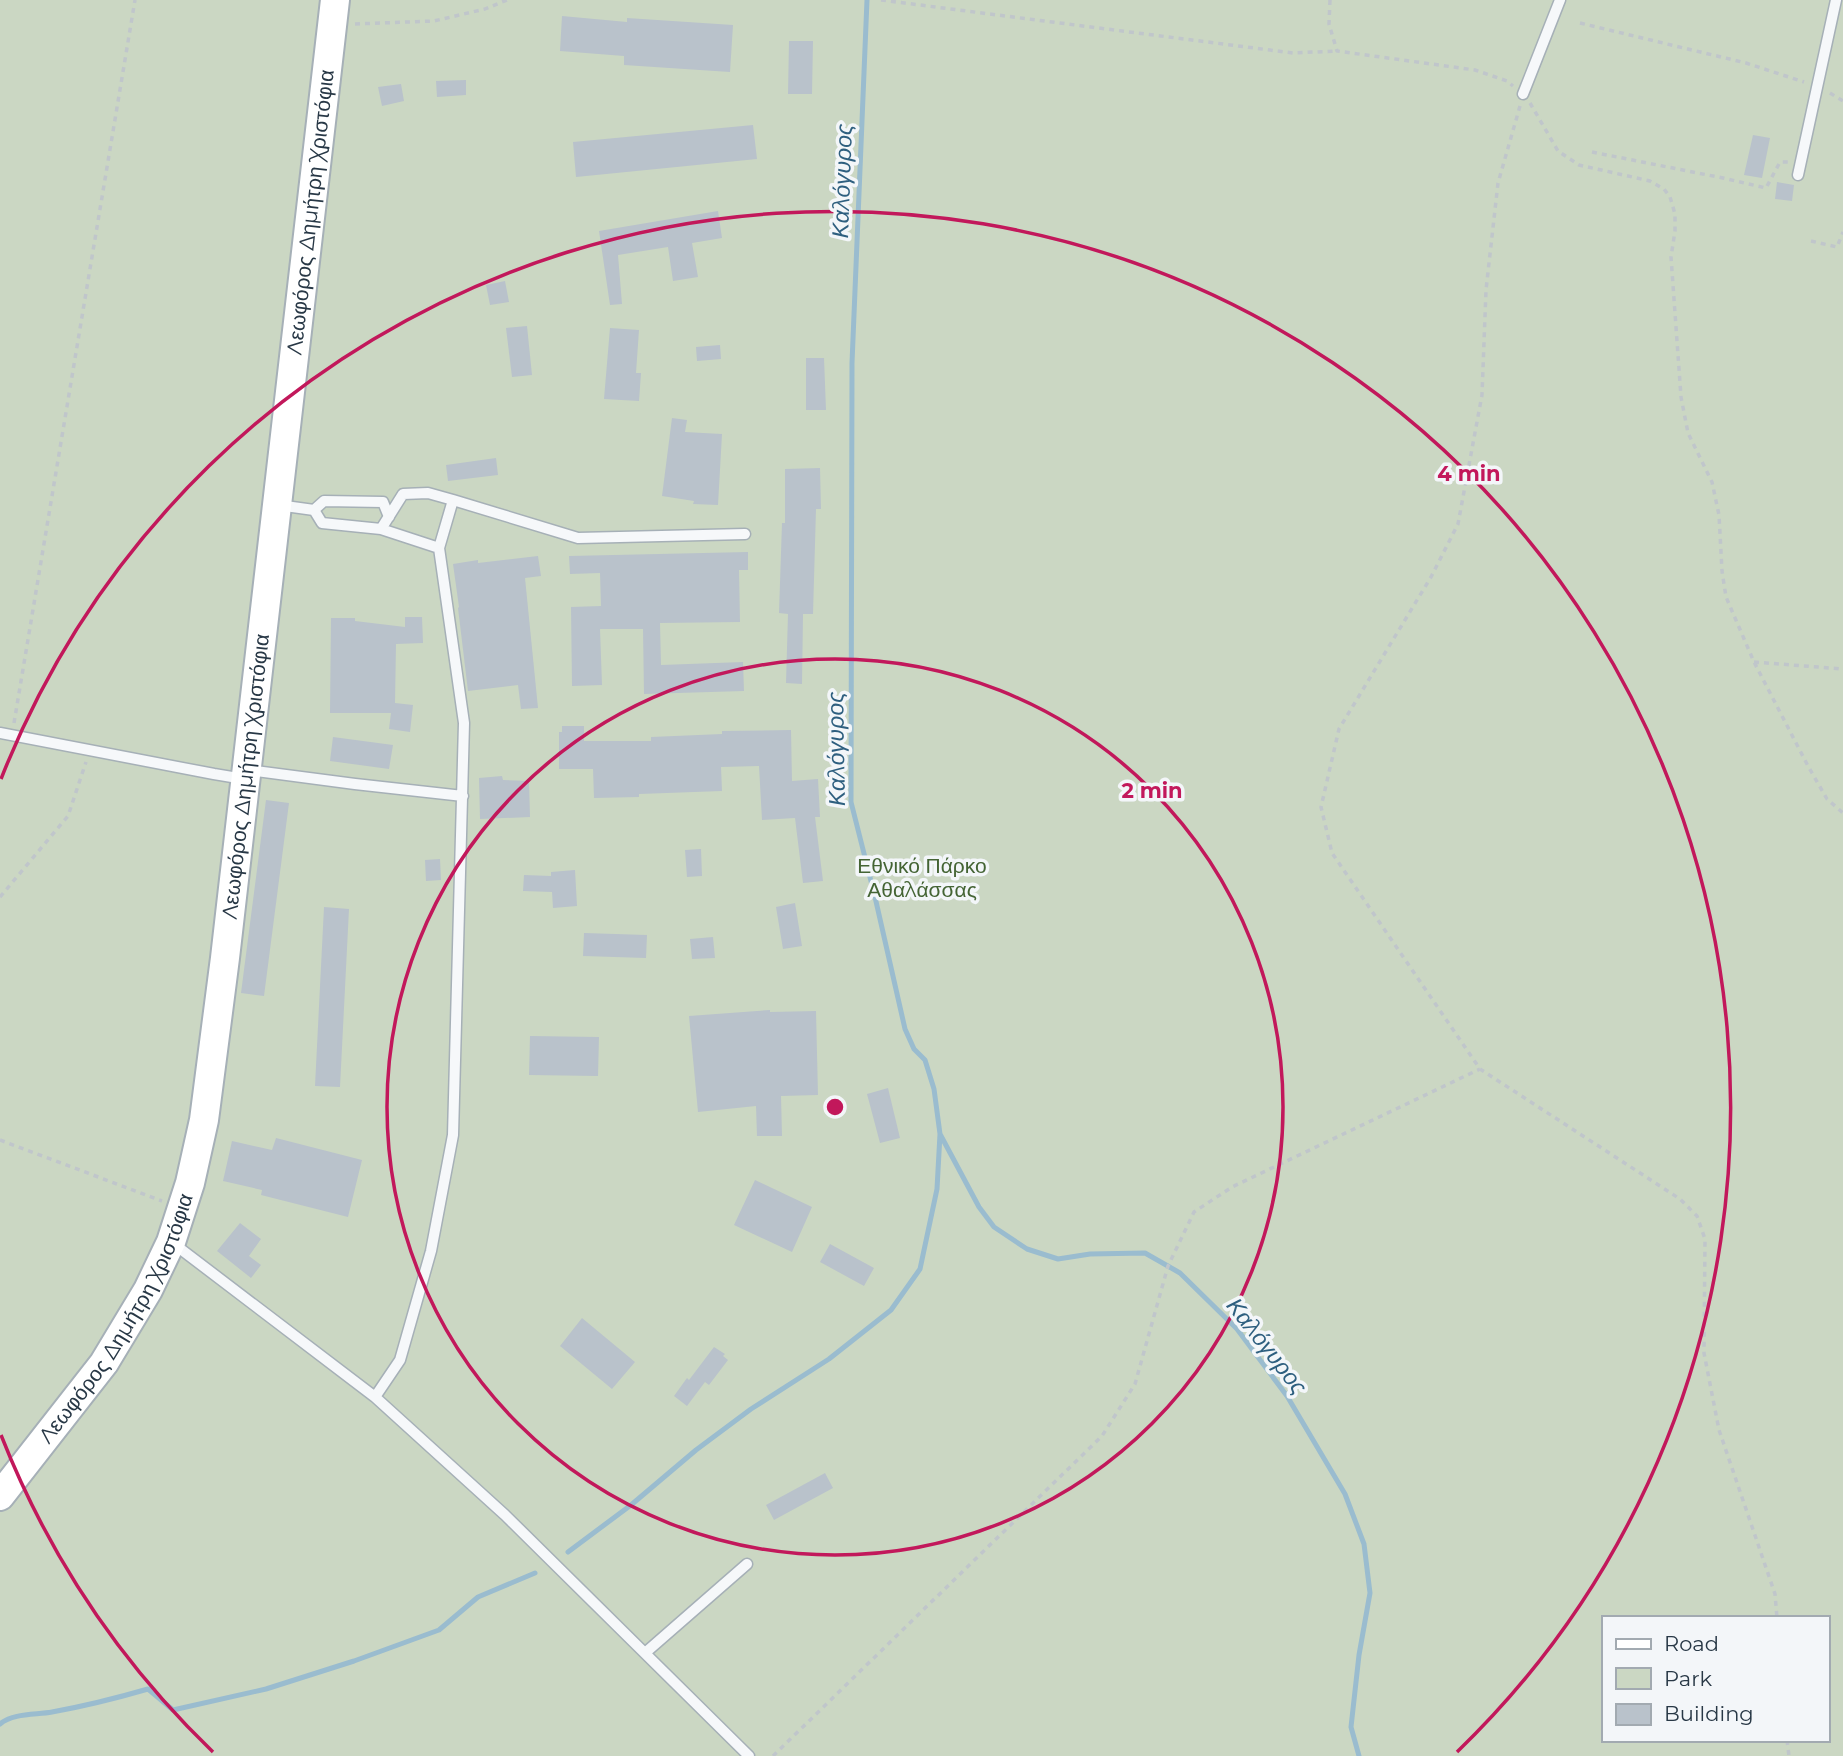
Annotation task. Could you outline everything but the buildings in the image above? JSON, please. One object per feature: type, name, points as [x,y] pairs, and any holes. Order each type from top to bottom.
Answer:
[{"type":"main road","name":"Λεωφόρος Δημήτρη Χριστόφια","points":[[0,1496],[104,1363],[148,1290],[171,1242],[190,1183],[204,1120],[247,774],[333,13]]},
{"type":"lane","points":[[1523,94],[1560,0]]},
{"type":"lane","points":[[1798,175],[1836,0]]},
{"type":"lane","points":[[381,529],[403,494],[428,493],[578,538],[745,534]]},
{"type":"lane","points":[[375,1397],[400,1360],[431,1251],[453,1135],[464,723],[439,548],[453,500]]},
{"type":"lane","points":[[277,505],[314,510],[324,501],[383,502],[389,517]]},
{"type":"lane","points":[[314,510],[322,523],[381,529],[439,548]]},
{"type":"lane","points":[[0,733],[214,774],[247,774],[463,796]]},
{"type":"lane","points":[[171,1242],[375,1397],[506,1515],[749,1756]]},
{"type":"lane","points":[[645,1653],[747,1564]]},
{"type":"path","points":[[12,736],[135,0]]},
{"type":"path","points":[[333,13],[434,21],[485,9],[507,0]]},
{"type":"path","points":[[883,0],[1293,53],[1338,51],[1475,70],[1507,81],[1523,94],[1534,107],[1558,151],[1579,165],[1650,181],[1664,189],[1670,197],[1675,214],[1671,257],[1681,397],[1688,433],[1712,482],[1719,515],[1726,597],[1754,662],[1827,799],[1843,813]]},
{"type":"path","points":[[1330,0],[1329,24],[1338,51]]},
{"type":"path","points":[[1580,23],[1745,63],[1817,86],[1843,101]]},
{"type":"path","points":[[1523,94],[1498,183],[1486,289],[1482,394],[1458,524],[1431,577],[1339,729],[1321,807],[1332,853],[1480,1069],[1680,1199],[1697,1216],[1706,1238],[1704,1353],[1719,1430],[1775,1594],[1777,1616]]},
{"type":"path","points":[[1592,152],[1766,188],[1780,162],[1801,162]]},
{"type":"path","points":[[1811,241],[1837,247],[1843,232]]},
{"type":"path","points":[[1754,662],[1843,669]]},
{"type":"path","points":[[0,897],[68,816],[90,750]]},
{"type":"path","points":[[773,1756],[1102,1436],[1135,1384],[1168,1266],[1194,1212],[1232,1187],[1480,1069]]},
{"type":"path","points":[[0,1140],[181,1209]]},
{"type":"green space","name":"Εθνικό Πάρκο Αθαλάσσας","points":[[0,0],[1843,0],[1843,1756],[0,1756]]},
{"type":"waterway","name":"Καλόγυρος","points":[[867,0],[852,363],[851,802],[905,1029],[914,1049],[925,1060],[934,1089],[940,1134],[979,1207],[994,1227],[1027,1249],[1058,1259],[1090,1254],[1145,1253],[1180,1273],[1237,1329],[1287,1396],[1345,1494],[1364,1544],[1370,1593],[1359,1655],[1351,1727],[1359,1756]]},
{"type":"waterway","points":[[568,1552],[631,1505],[696,1450],[751,1409],[829,1359],[891,1310],[920,1269],[937,1189],[940,1134]]},
{"type":"waterway","points":[[0,1724],[18,1716],[77,1707],[148,1689],[173,1710],[266,1689],[439,1630],[478,1597],[535,1573]]}]
